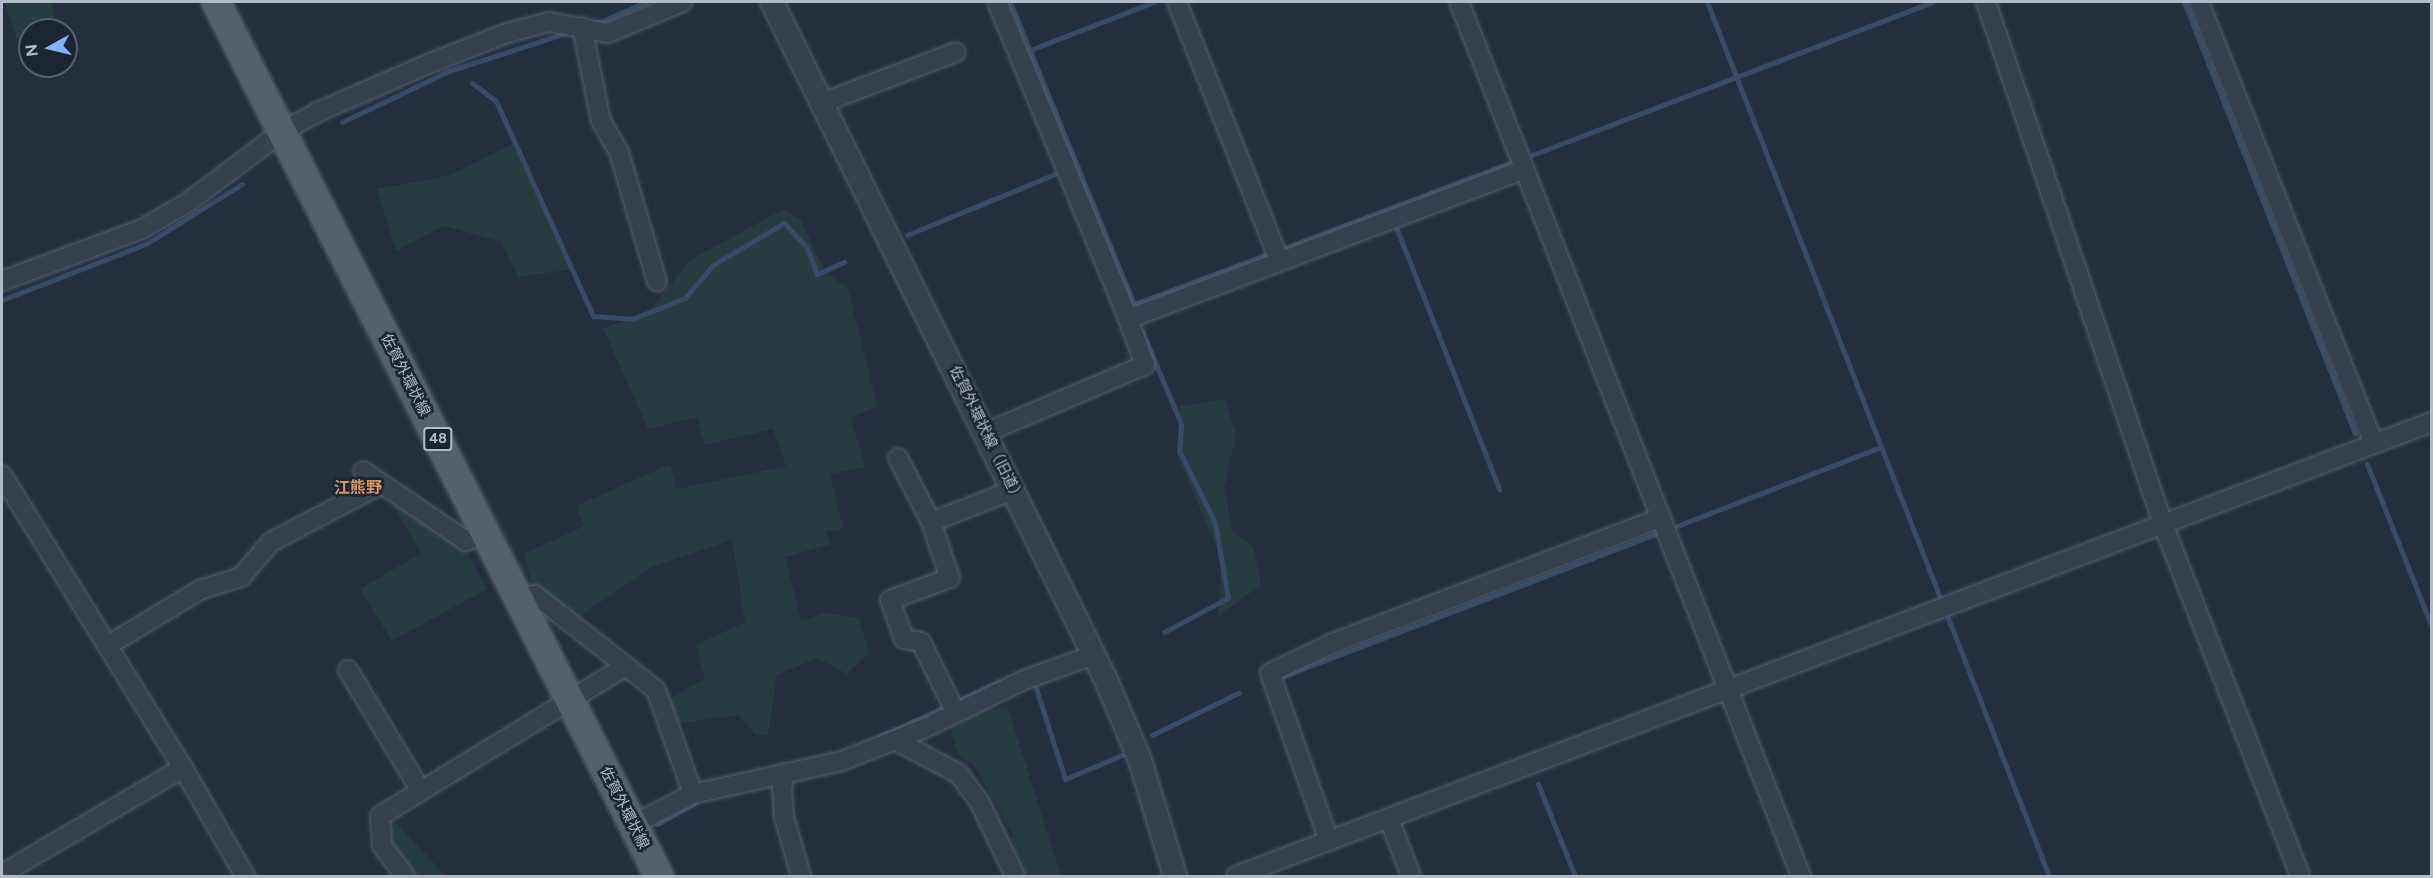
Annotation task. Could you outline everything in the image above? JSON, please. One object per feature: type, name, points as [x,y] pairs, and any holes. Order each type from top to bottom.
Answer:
[{"type":"main road","name":"佐賀外環状線","points":[[216,2],[659,876]]},
{"type":"street","points":[[2,281],[142,229],[187,202],[283,131],[320,111],[487,41],[549,22],[576,31],[608,33],[683,2]]},
{"type":"street","name":"佐賀外環状線（旧道）","points":[[772,2],[1094,655],[1140,760],[1175,876]]},
{"type":"street","points":[[985,433],[1144,365],[1128,319],[997,2]]},
{"type":"street","points":[[1177,2],[1280,260]]},
{"type":"street","points":[[1459,2],[1801,876]]},
{"type":"street","points":[[1986,2],[2163,524],[2300,876]]},
{"type":"street","points":[[2199,2],[2374,444]]},
{"type":"street","points":[[576,31],[601,121],[619,152],[657,282]]},
{"type":"street","points":[[822,103],[956,52]]},
{"type":"street","points":[[1128,319],[1524,169]]},
{"type":"street","points":[[1236,876],[2432,422]]},
{"type":"street","points":[[898,458],[931,522],[950,578],[890,600],[904,639],[921,642],[956,713]]},
{"type":"street","points":[[363,471],[466,541],[485,533]]},
{"type":"street","points":[[2,475],[183,768],[245,876]]},
{"type":"street","points":[[107,646],[200,590],[241,577],[271,542],[381,483]]},
{"type":"street","points":[[931,522],[1013,490]]},
{"type":"street","points":[[1329,841],[1270,673],[1333,643],[1661,518]]},
{"type":"street","points":[[518,598],[535,595],[656,690],[693,794]]},
{"type":"street","points":[[632,825],[693,794],[842,761],[956,713],[1024,680],[1094,655]]},
{"type":"street","points":[[405,876],[382,845],[380,816],[626,666]]},
{"type":"street","points":[[348,670],[421,791]]},
{"type":"street","points":[[895,740],[959,774],[980,803],[1015,876]]},
{"type":"street","points":[[2,874],[183,768]]},
{"type":"street","points":[[785,773],[784,817],[801,876]]},
{"type":"street","points":[[1389,819],[1411,876]]},
{"type":"green space","points":[[4,2],[52,2],[55,18],[18,18],[18,41]]},
{"type":"green space","points":[[517,142],[574,269],[518,277],[501,242],[444,226],[396,251],[377,189],[451,175]]},
{"type":"green space","points":[[784,209],[801,220],[824,270],[848,289],[877,406],[851,418],[865,467],[830,474],[843,529],[826,532],[831,544],[785,557],[801,621],[825,613],[859,618],[869,653],[847,674],[818,658],[777,675],[768,735],[756,735],[738,715],[677,724],[668,700],[705,678],[696,645],[745,622],[732,540],[654,566],[575,619],[532,585],[524,554],[584,526],[576,506],[670,464],[677,489],[786,466],[773,429],[705,445],[697,417],[648,429],[603,328],[647,314],[690,260]]},
{"type":"green space","points":[[1225,399],[1236,434],[1224,487],[1233,532],[1253,546],[1261,585],[1218,616],[1221,557],[1177,455],[1180,406]]},
{"type":"green space","points":[[387,494],[467,553],[487,589],[392,641],[360,589],[421,553]]},
{"type":"green space","points":[[984,705],[993,710],[1007,705],[1061,876],[1021,876],[1007,847],[1013,835],[975,767],[958,755],[948,722]]},
{"type":"green space","points":[[396,823],[446,876],[415,876],[383,830]]},
{"type":"waterway","points":[[595,24],[646,2]]},
{"type":"waterway","points":[[1010,2],[1134,304],[1268,254]]},
{"type":"waterway","points":[[1030,50],[1154,2]]},
{"type":"waterway","points":[[1707,2],[2049,876]]},
{"type":"waterway","points":[[1532,155],[1933,2]]},
{"type":"waterway","points":[[2184,2],[2355,433]]},
{"type":"waterway","points":[[342,122],[449,71],[569,32]]},
{"type":"waterway","points":[[472,83],[496,101],[593,316],[632,319],[685,298],[713,265],[784,223],[807,248],[817,274],[844,262]]},
{"type":"waterway","points":[[1287,247],[1512,162]]},
{"type":"waterway","points":[[907,235],[1055,174]]},
{"type":"waterway","points":[[2,300],[146,244],[242,184]]},
{"type":"waterway","points":[[1396,227],[1499,489]]},
{"type":"waterway","points":[[1142,331],[1181,424],[1179,450],[1215,523],[1228,598],[1164,632]]},
{"type":"waterway","points":[[1677,526],[1881,447]]},
{"type":"waterway","points":[[2367,464],[2432,627]]},
{"type":"waterway","points":[[1284,676],[1656,534]]},
{"type":"waterway","points":[[962,699],[999,682]]},
{"type":"waterway","points":[[1035,685],[1065,779],[1122,755]]},
{"type":"waterway","points":[[1152,735],[1238,693]]},
{"type":"waterway","points":[[881,736],[945,707]]},
{"type":"waterway","points":[[1538,784],[1575,876]]},
{"type":"waterway","points":[[657,824],[695,803]]},
{"type":"district","name":"江熊野","points":[[358,488]]}]
